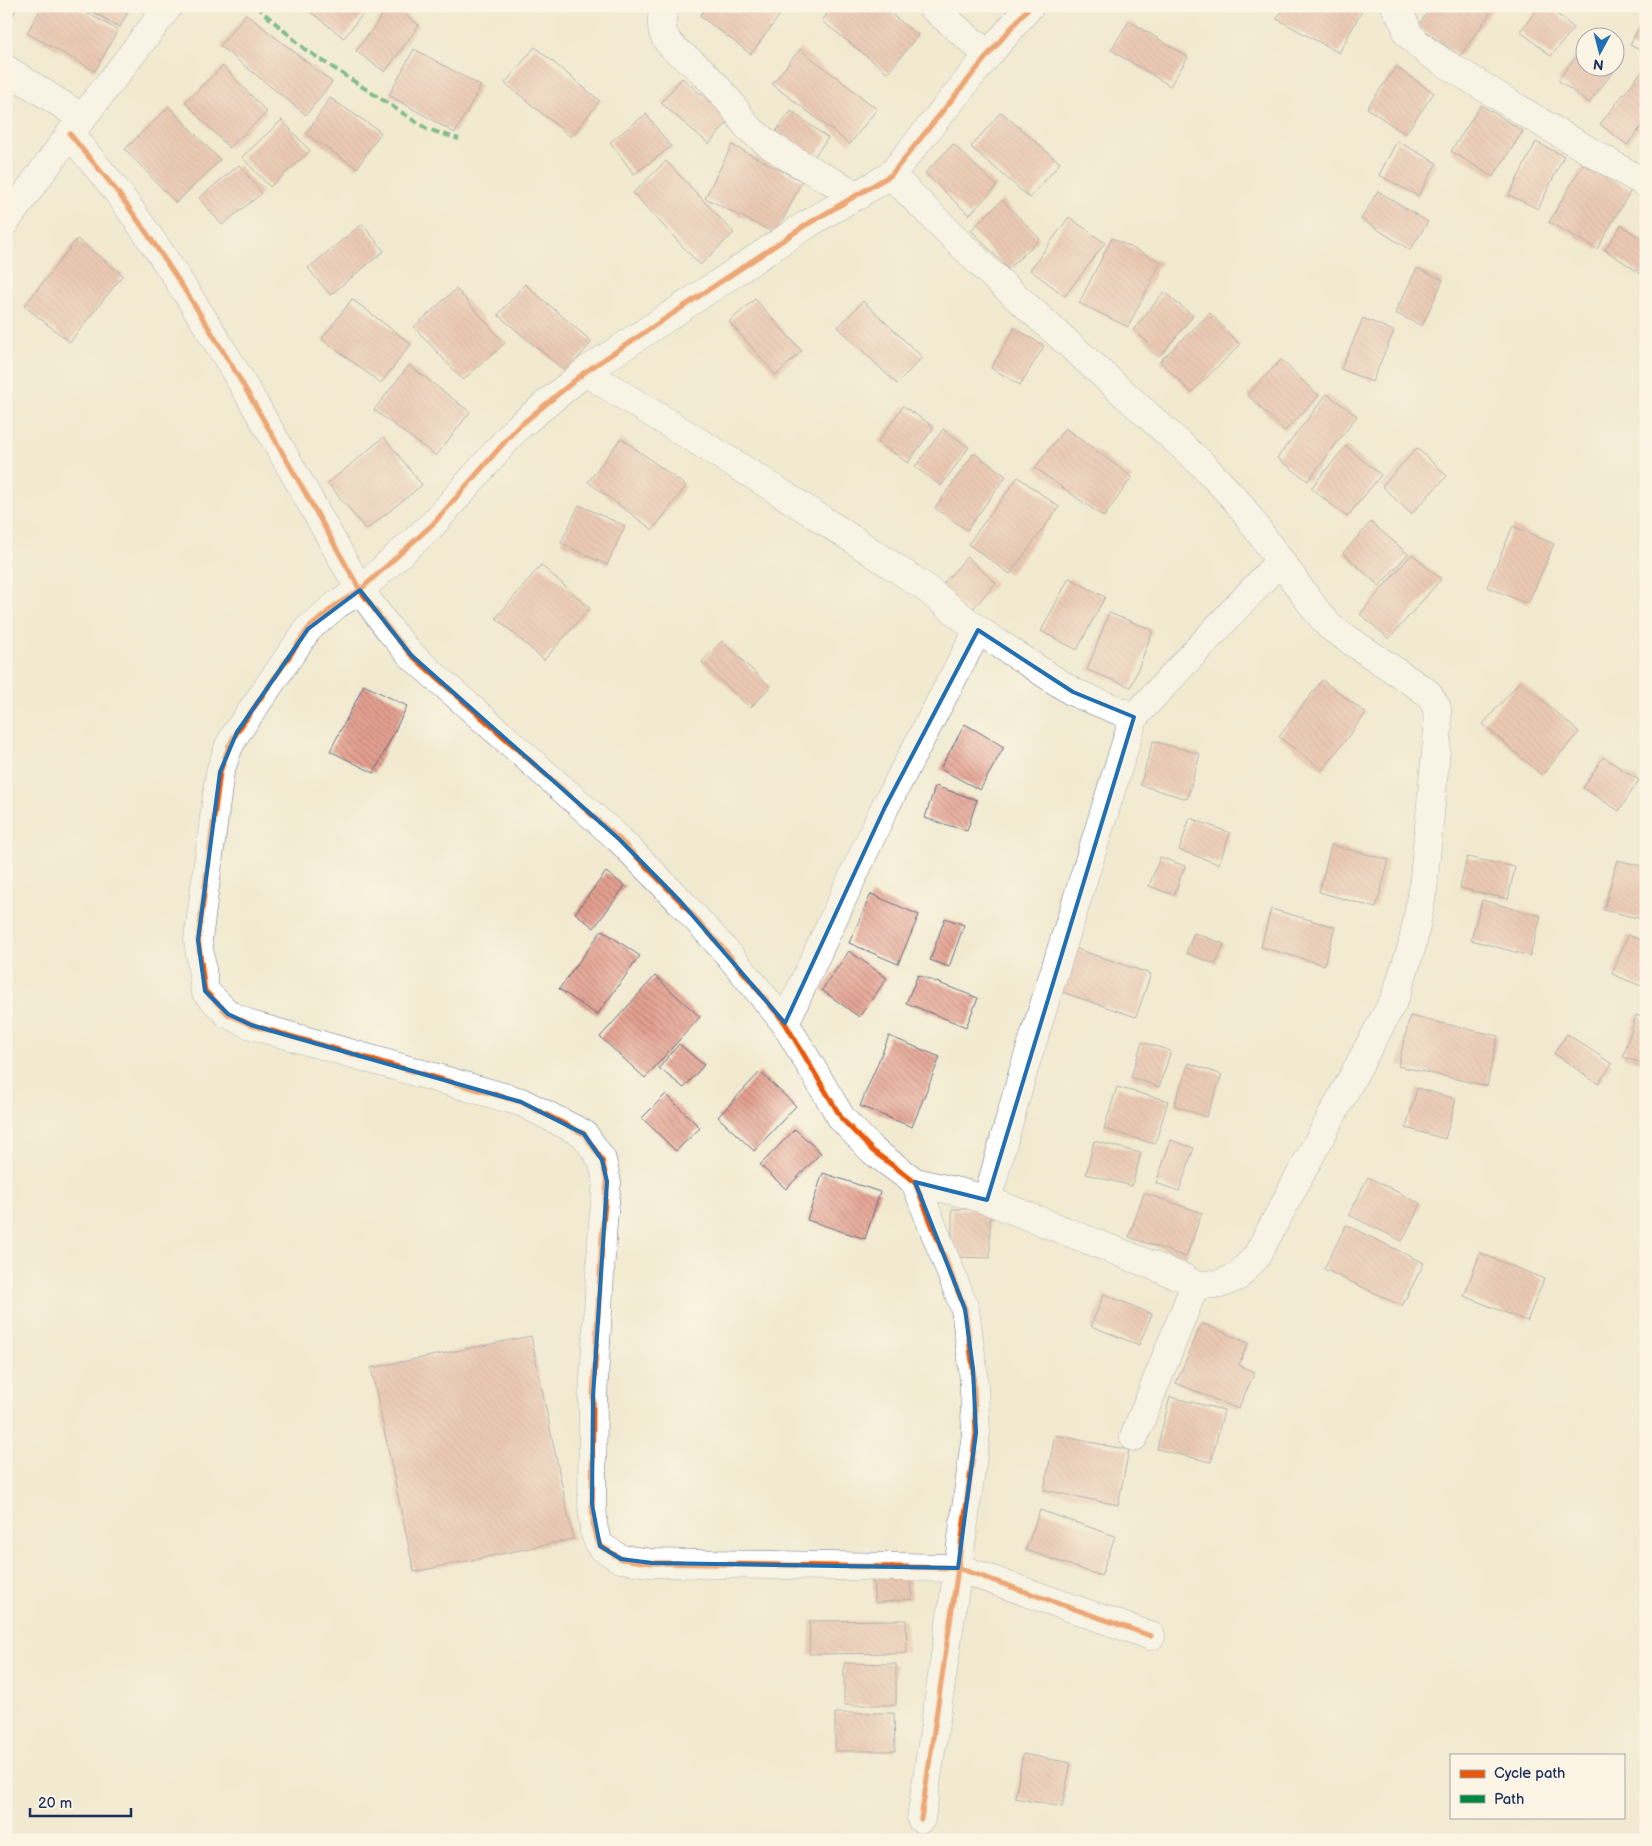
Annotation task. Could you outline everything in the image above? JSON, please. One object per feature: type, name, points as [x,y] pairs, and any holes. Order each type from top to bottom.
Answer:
[{"type":"street","points":[[6,221],[76,126],[169,6]]},
{"type":"street","points":[[664,6],[660,27],[667,40],[676,50],[702,71],[725,96],[749,129],[773,148],[858,196]]},
{"type":"street","points":[[931,6],[988,55]]},
{"type":"street","points":[[1030,6],[890,176],[806,225],[585,372],[517,428],[433,524],[360,590],[336,605],[308,629],[229,746],[220,772],[198,940],[205,991],[228,1014],[251,1025],[521,1102],[584,1134],[602,1160],[607,1182],[602,1232],[593,1397],[592,1504],[594,1531],[600,1546],[621,1559],[652,1563],[958,1568],[1151,1636]]},
{"type":"street","points":[[1407,13],[1407,33],[1428,52],[1540,122],[1646,184]]},
{"type":"street","points":[[6,69],[76,126],[115,190],[184,289],[237,373],[360,590],[389,629],[411,654],[619,839],[692,915],[785,1023],[842,1119],[873,1151],[915,1182],[987,1200],[1184,1278],[1195,1285],[1220,1284],[1237,1277],[1256,1257],[1395,998],[1412,946],[1423,889],[1438,729],[1437,708],[1428,693],[1330,627],[1315,610],[1237,501],[1202,464],[990,273],[890,176]]},
{"type":"street","points":[[585,372],[840,531],[923,586],[978,630],[1073,692],[1134,717]]},
{"type":"street","points":[[987,1200],[1023,1072],[1134,717],[1280,561]]},
{"type":"street","points":[[785,1023],[885,807],[978,630]]},
{"type":"street","points":[[915,1182],[965,1309],[973,1369],[976,1433],[921,1819]]},
{"type":"street","points":[[1134,1437],[1195,1285]]},
{"type":"highlighted area","points":[[360,590],[411,655],[619,839],[680,901],[785,1023],[885,807],[978,630],[1073,692],[1134,717],[987,1200],[915,1182],[965,1309],[973,1369],[976,1433],[958,1568],[652,1563],[621,1559],[600,1546],[592,1504],[593,1397],[607,1182],[602,1160],[584,1134],[521,1102],[251,1025],[228,1014],[205,991],[198,940],[220,772],[237,732],[308,629]]},
{"type":"building","points":[[6,6],[18,6],[9,22],[6,21]]},
{"type":"building","points":[[42,6],[74,6],[118,30],[95,71],[27,33]]},
{"type":"building","points":[[82,6],[131,6],[120,27]]},
{"type":"building","points":[[303,6],[369,6],[344,38]]},
{"type":"building","points":[[389,6],[393,6],[419,25],[385,72],[356,51]]},
{"type":"building","points":[[707,6],[782,6],[785,8],[751,54],[700,16]]},
{"type":"building","points":[[833,6],[881,6],[918,35],[888,73],[822,21]]},
{"type":"building","points":[[991,6],[1002,6],[998,11]]},
{"type":"building","points":[[1284,6],[1364,7],[1339,53],[1277,19]]},
{"type":"building","points":[[1432,6],[1495,6],[1460,56],[1418,26]]},
{"type":"building","points":[[1540,6],[1547,6],[1574,28],[1551,56],[1520,31]]},
{"type":"building","points":[[246,14],[332,82],[306,115],[220,46]]},
{"type":"building","points":[[1129,21],[1188,57],[1170,86],[1111,50]]},
{"type":"building","points":[[1642,22],[1646,24],[1646,53],[1630,45]]},
{"type":"building","points":[[535,47],[600,101],[571,137],[505,83]]},
{"type":"building","points":[[414,49],[481,86],[455,133],[389,95]]},
{"type":"building","points":[[800,49],[877,109],[850,144],[772,84]]},
{"type":"building","points":[[1574,59],[1574,78],[1609,78],[1589,103],[1558,80]]},
{"type":"building","points":[[223,66],[267,112],[229,148],[185,102]]},
{"type":"building","points":[[1646,66],[1646,121],[1627,145],[1600,124]]},
{"type":"building","points":[[1396,67],[1434,93],[1405,134],[1367,108]]},
{"type":"building","points":[[682,78],[730,119],[709,144],[661,103]]},
{"type":"building","points":[[330,98],[381,132],[357,168],[306,134]]},
{"type":"building","points":[[1481,105],[1523,131],[1493,177],[1451,151]]},
{"type":"building","points":[[169,107],[220,160],[176,203],[125,149]]},
{"type":"building","points":[[791,111],[828,138],[808,165],[771,138]]},
{"type":"building","points":[[1001,112],[1060,163],[1030,198],[971,147]]},
{"type":"building","points":[[646,114],[671,147],[634,174],[610,142]]},
{"type":"building","points":[[282,120],[310,151],[270,187],[242,157]]},
{"type":"building","points":[[1397,141],[1437,163],[1418,196],[1379,175]]},
{"type":"building","points":[[1536,142],[1564,156],[1538,209],[1509,195]]},
{"type":"building","points":[[953,144],[997,186],[969,215],[925,173]]},
{"type":"building","points":[[732,145],[802,181],[776,234],[705,198]]},
{"type":"building","points":[[666,161],[734,233],[700,265],[633,193]]},
{"type":"building","points":[[1583,164],[1631,190],[1597,249],[1549,222]]},
{"type":"building","points":[[239,165],[262,193],[222,225],[199,198]]},
{"type":"building","points":[[1378,191],[1428,222],[1410,250],[1361,219]]},
{"type":"building","points":[[1002,200],[1040,239],[1008,269],[971,230]]},
{"type":"building","points":[[1069,217],[1105,243],[1065,296],[1030,270]]},
{"type":"building","points":[[362,224],[384,251],[330,295],[308,268]]},
{"type":"building","points":[[1621,225],[1646,242],[1646,277],[1605,250]]},
{"type":"building","points":[[1112,238],[1161,262],[1128,327],[1079,303]]},
{"type":"building","points":[[77,239],[123,275],[70,342],[24,306]]},
{"type":"building","points":[[1417,268],[1443,280],[1422,326],[1395,313]]},
{"type":"building","points":[[525,284],[592,342],[566,372],[498,315]]},
{"type":"building","points":[[456,289],[505,343],[463,380],[414,327]]},
{"type":"building","points":[[1164,292],[1193,316],[1162,354],[1133,330]]},
{"type":"building","points":[[352,299],[411,344],[381,383],[322,339]]},
{"type":"building","points":[[755,299],[802,351],[776,375],[729,322]]},
{"type":"building","points":[[863,301],[922,357],[897,384],[838,327]]},
{"type":"building","points":[[1210,313],[1240,345],[1191,393],[1160,361]]},
{"type":"building","points":[[1363,318],[1394,331],[1372,382],[1341,369]]},
{"type":"building","points":[[1015,328],[1044,346],[1020,385],[991,368]]},
{"type":"building","points":[[1281,360],[1319,396],[1285,431],[1247,395]]},
{"type":"building","points":[[409,365],[470,412],[436,456],[374,410]]},
{"type":"building","points":[[1327,394],[1357,416],[1308,481],[1277,458]]},
{"type":"building","points":[[903,406],[934,427],[908,463],[878,442]]},
{"type":"building","points":[[1065,428],[1132,477],[1104,517],[1035,468]]},
{"type":"building","points":[[943,429],[969,447],[941,486],[915,467]]},
{"type":"building","points":[[384,437],[422,485],[366,530],[328,483]]},
{"type":"building","points":[[621,438],[686,486],[653,530],[588,482]]},
{"type":"building","points":[[1346,446],[1381,475],[1347,517],[1311,488]]},
{"type":"building","points":[[1417,448],[1447,476],[1411,514],[1382,486]]},
{"type":"building","points":[[974,453],[1006,476],[967,530],[935,508]]},
{"type":"building","points":[[1018,477],[1059,507],[1010,574],[968,544]]},
{"type":"building","points":[[579,505],[625,526],[607,565],[561,543]]},
{"type":"building","points":[[1371,522],[1408,554],[1379,586],[1343,553]]},
{"type":"building","points":[[1513,526],[1554,544],[1528,604],[1487,587]]},
{"type":"building","points":[[1412,554],[1441,579],[1389,639],[1360,614]]},
{"type":"building","points":[[967,557],[996,583],[969,613],[940,587]]},
{"type":"building","points":[[541,565],[590,608],[544,660],[496,618]]},
{"type":"building","points":[[1069,578],[1105,597],[1077,650],[1041,631]]},
{"type":"building","points":[[1109,613],[1153,630],[1131,687],[1087,670]]},
{"type":"building","points":[[722,641],[770,687],[750,708],[702,662]]},
{"type":"building","points":[[1322,680],[1366,713],[1323,770],[1279,737]]},
{"type":"building","points":[[1520,681],[1579,732],[1542,775],[1483,724]]},
{"type":"building","points":[[364,685],[407,706],[374,773],[330,751]]},
{"type":"building","points":[[965,724],[1004,747],[980,790],[940,769]]},
{"type":"building","points":[[1153,741],[1200,754],[1187,799],[1140,785]]},
{"type":"building","points":[[1603,757],[1639,780],[1619,811],[1583,788]]},
{"type":"building","points":[[935,786],[977,800],[967,831],[925,818]]},
{"type":"building","points":[[1190,818],[1230,833],[1219,864],[1179,850]]},
{"type":"building","points":[[1331,845],[1389,860],[1376,908],[1319,892]]},
{"type":"building","points":[[1160,857],[1185,866],[1174,895],[1149,886]]},
{"type":"building","points":[[1467,857],[1515,867],[1508,899],[1460,888]]},
{"type":"building","points":[[1617,860],[1646,867],[1646,920],[1604,910]]},
{"type":"building","points":[[606,872],[625,886],[594,928],[575,913]]},
{"type":"building","points":[[871,894],[919,915],[898,964],[849,943]]},
{"type":"building","points":[[1482,900],[1541,916],[1530,956],[1471,940]]},
{"type":"building","points":[[1271,909],[1335,927],[1324,965],[1261,947]]},
{"type":"building","points":[[945,918],[964,925],[949,967],[930,960]]},
{"type":"building","points":[[602,930],[640,956],[597,1015],[559,989]]},
{"type":"building","points":[[1194,933],[1224,944],[1216,964],[1186,953]]},
{"type":"building","points":[[1628,935],[1646,942],[1646,988],[1612,974]]},
{"type":"building","points":[[1074,948],[1151,974],[1136,1017],[1059,991]]},
{"type":"building","points":[[849,951],[887,978],[859,1017],[822,990]]},
{"type":"building","points":[[918,975],[978,998],[966,1027],[906,1003]]},
{"type":"building","points":[[655,976],[700,1017],[645,1078],[600,1037]]},
{"type":"building","points":[[1636,1015],[1646,1018],[1646,1064],[1623,1057]]},
{"type":"building","points":[[1410,1016],[1498,1036],[1487,1086],[1398,1066]]},
{"type":"building","points":[[1567,1034],[1612,1064],[1598,1084],[1554,1053]]},
{"type":"building","points":[[889,1036],[940,1057],[912,1127],[860,1106]]},
{"type":"building","points":[[1142,1042],[1171,1051],[1159,1087],[1131,1077]]},
{"type":"building","points":[[679,1044],[704,1065],[684,1088],[659,1068]]},
{"type":"building","points":[[1189,1063],[1222,1075],[1206,1117],[1174,1105]]},
{"type":"building","points":[[760,1072],[796,1106],[754,1151],[718,1117]]},
{"type":"building","points":[[1117,1087],[1168,1101],[1155,1144],[1104,1129]]},
{"type":"building","points":[[1417,1088],[1456,1099],[1445,1139],[1406,1128]]},
{"type":"building","points":[[666,1094],[700,1128],[676,1151],[642,1118]]},
{"type":"building","points":[[795,1129],[821,1153],[786,1189],[760,1165]]},
{"type":"building","points":[[1171,1140],[1194,1148],[1179,1191],[1156,1183]]},
{"type":"building","points":[[1094,1141],[1141,1153],[1132,1186],[1086,1174]]},
{"type":"building","points":[[823,1173],[880,1192],[865,1239],[807,1220]]},
{"type":"building","points":[[1368,1177],[1421,1204],[1402,1241],[1349,1215]]},
{"type":"building","points":[[1144,1193],[1202,1213],[1186,1257],[1129,1237]]},
{"type":"building","points":[[952,1209],[990,1209],[990,1258],[952,1257]]},
{"type":"building","points":[[1346,1225],[1424,1263],[1402,1306],[1324,1269]]},
{"type":"building","points":[[1480,1253],[1544,1279],[1527,1321],[1464,1296]]},
{"type":"building","points":[[1104,1294],[1152,1314],[1139,1345],[1091,1326]]},
{"type":"building","points":[[1202,1323],[1248,1343],[1239,1365],[1255,1372],[1238,1409],[1176,1383]]},
{"type":"building","points":[[531,1336],[573,1539],[414,1572],[371,1368]]},
{"type":"building","points":[[1170,1397],[1224,1410],[1211,1462],[1157,1449]]},
{"type":"building","points":[[1055,1435],[1129,1450],[1118,1505],[1044,1490]]},
{"type":"building","points":[[1040,1510],[1115,1536],[1101,1576],[1026,1550]]},
{"type":"building","points":[[909,1571],[912,1599],[875,1603],[872,1575]]},
{"type":"building","points":[[906,1620],[907,1653],[809,1654],[810,1621]]},
{"type":"building","points":[[844,1663],[896,1664],[896,1705],[844,1705]]},
{"type":"building","points":[[835,1713],[894,1713],[895,1751],[835,1751]]},
{"type":"building","points":[[1023,1754],[1071,1763],[1062,1807],[1015,1798]]},
{"type":"marked path","points":[[256,6],[306,50],[427,129],[459,139]]},
{"type":"cycle path","points":[[1030,6],[891,175],[806,225],[585,372],[517,428],[433,524],[360,590],[411,655],[619,839],[680,901],[730,956],[785,1023],[842,1119],[873,1151],[915,1182],[965,1309],[973,1369],[976,1433],[958,1568],[1151,1636]]},
{"type":"cycle path","points":[[70,134],[116,190],[183,287],[244,386],[360,590],[336,605],[308,629],[229,746],[220,772],[198,940],[205,991],[228,1014],[251,1025],[521,1102],[584,1134],[602,1160],[607,1182],[593,1397],[592,1504],[594,1531],[600,1546],[621,1559],[652,1563],[958,1568],[921,1819]]}]
